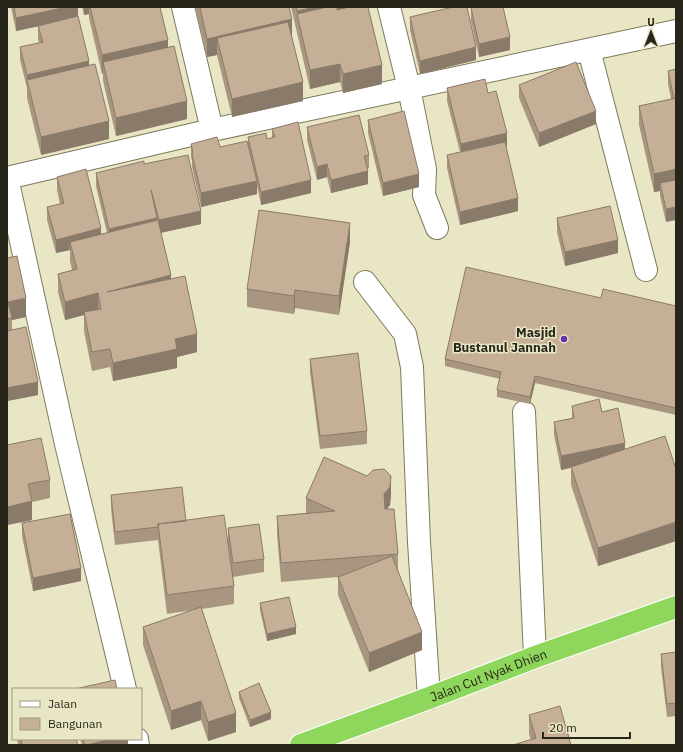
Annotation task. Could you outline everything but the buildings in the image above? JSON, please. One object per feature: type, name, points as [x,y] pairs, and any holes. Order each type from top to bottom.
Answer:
[{"type":"highway","name":"Jalan Cut Nyak Dhien","points":[[301,745],[535,657],[676,607]]},
{"type":"street","points":[[183,7],[212,130]]},
{"type":"street","points":[[389,7],[409,88],[425,169],[424,195],[437,228]]},
{"type":"street","points":[[125,688],[66,444],[7,178],[212,130],[676,31]]},
{"type":"street","points":[[589,50],[646,270]]},
{"type":"street","points":[[365,282],[405,334],[412,367],[419,542],[429,698]]},
{"type":"street","points":[[524,412],[535,657]]},
{"type":"place","name":"Masjid Bustanul Jannah","points":[[564,339]]}]
